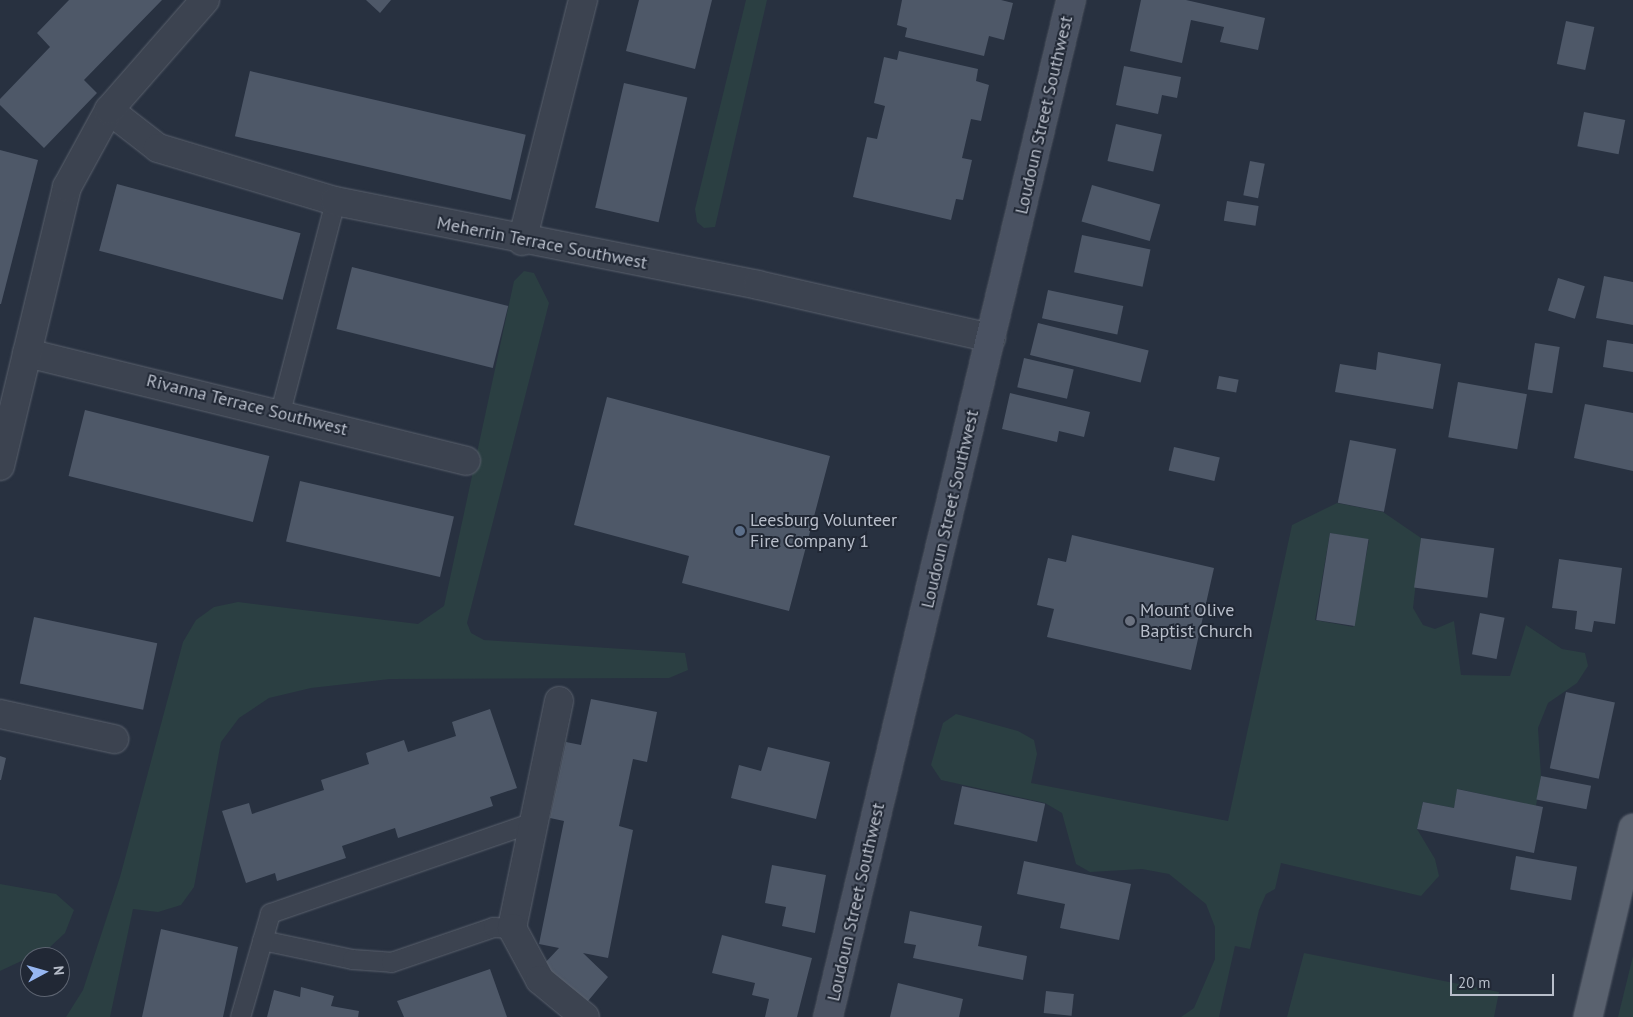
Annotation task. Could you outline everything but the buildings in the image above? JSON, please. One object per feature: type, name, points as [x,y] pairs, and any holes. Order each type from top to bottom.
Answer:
[{"type":"main road","name":"Loudoun Street Southwest","points":[[828,1017],[1071,0]]},
{"type":"main road","points":[[1588,1017],[1633,828]]},
{"type":"street","points":[[0,466],[68,187],[109,110],[205,0]]},
{"type":"street","points":[[522,241],[583,0]]},
{"type":"street","name":"Meherrin Terrace Southwest","points":[[109,110],[158,148],[335,201],[522,241],[758,285],[991,338]]},
{"type":"street","name":"Rivanna Terrace Southwest","points":[[27,353],[280,412],[466,462]]},
{"type":"street","points":[[559,701],[512,928],[540,980],[585,1017]]},
{"type":"street","points":[[0,714],[114,739]]},
{"type":"lane","points":[[280,412],[335,201]]},
{"type":"lane","points":[[240,1017],[270,913],[533,822]]},
{"type":"lane","points":[[262,940],[352,959],[391,962],[494,927],[512,928]]},
{"type":"green space","points":[[746,0],[767,0],[715,227],[704,228],[697,222],[695,209]]},
{"type":"green space","points":[[524,271],[534,273],[549,303],[467,623],[471,633],[484,640],[685,653],[688,670],[669,678],[390,679],[311,688],[269,698],[239,718],[221,742],[194,887],[181,905],[158,912],[133,909],[110,1017],[66,1017],[83,990],[120,877],[183,642],[196,620],[214,607],[238,602],[418,624],[444,606],[514,281]]},
{"type":"green space","points":[[1337,503],[1383,512],[1421,538],[1413,608],[1423,625],[1435,629],[1454,621],[1461,675],[1510,676],[1526,625],[1562,649],[1585,653],[1588,666],[1577,683],[1548,703],[1538,728],[1541,776],[1536,806],[1458,789],[1454,808],[1423,802],[1417,829],[1435,859],[1439,876],[1421,896],[1281,863],[1275,889],[1266,894],[1259,910],[1250,949],[1235,946],[1219,1017],[1181,1017],[1194,1008],[1215,959],[1215,927],[1206,904],[1169,874],[1142,869],[1090,872],[1076,864],[1062,813],[1045,803],[941,780],[931,765],[943,723],[956,714],[1018,731],[1034,740],[1037,754],[1031,783],[1228,821],[1292,525]],"holes":[[[1330,533],[1369,540],[1353,627],[1315,620]]]},
{"type":"green space","points":[[0,884],[56,894],[74,910],[65,933],[50,947],[20,947],[20,962],[0,971]]},
{"type":"green space","points":[[1304,953],[1499,992],[1494,1017],[1287,1017]]},
{"type":"green space","points":[[1633,956],[1633,1017],[1618,1017]]},
{"type":"place","name":"Leesburg Volunteer Fire Company 1","points":[[740,531]]},
{"type":"place","name":"Mount Olive Baptist Church","points":[[1130,621]]}]
